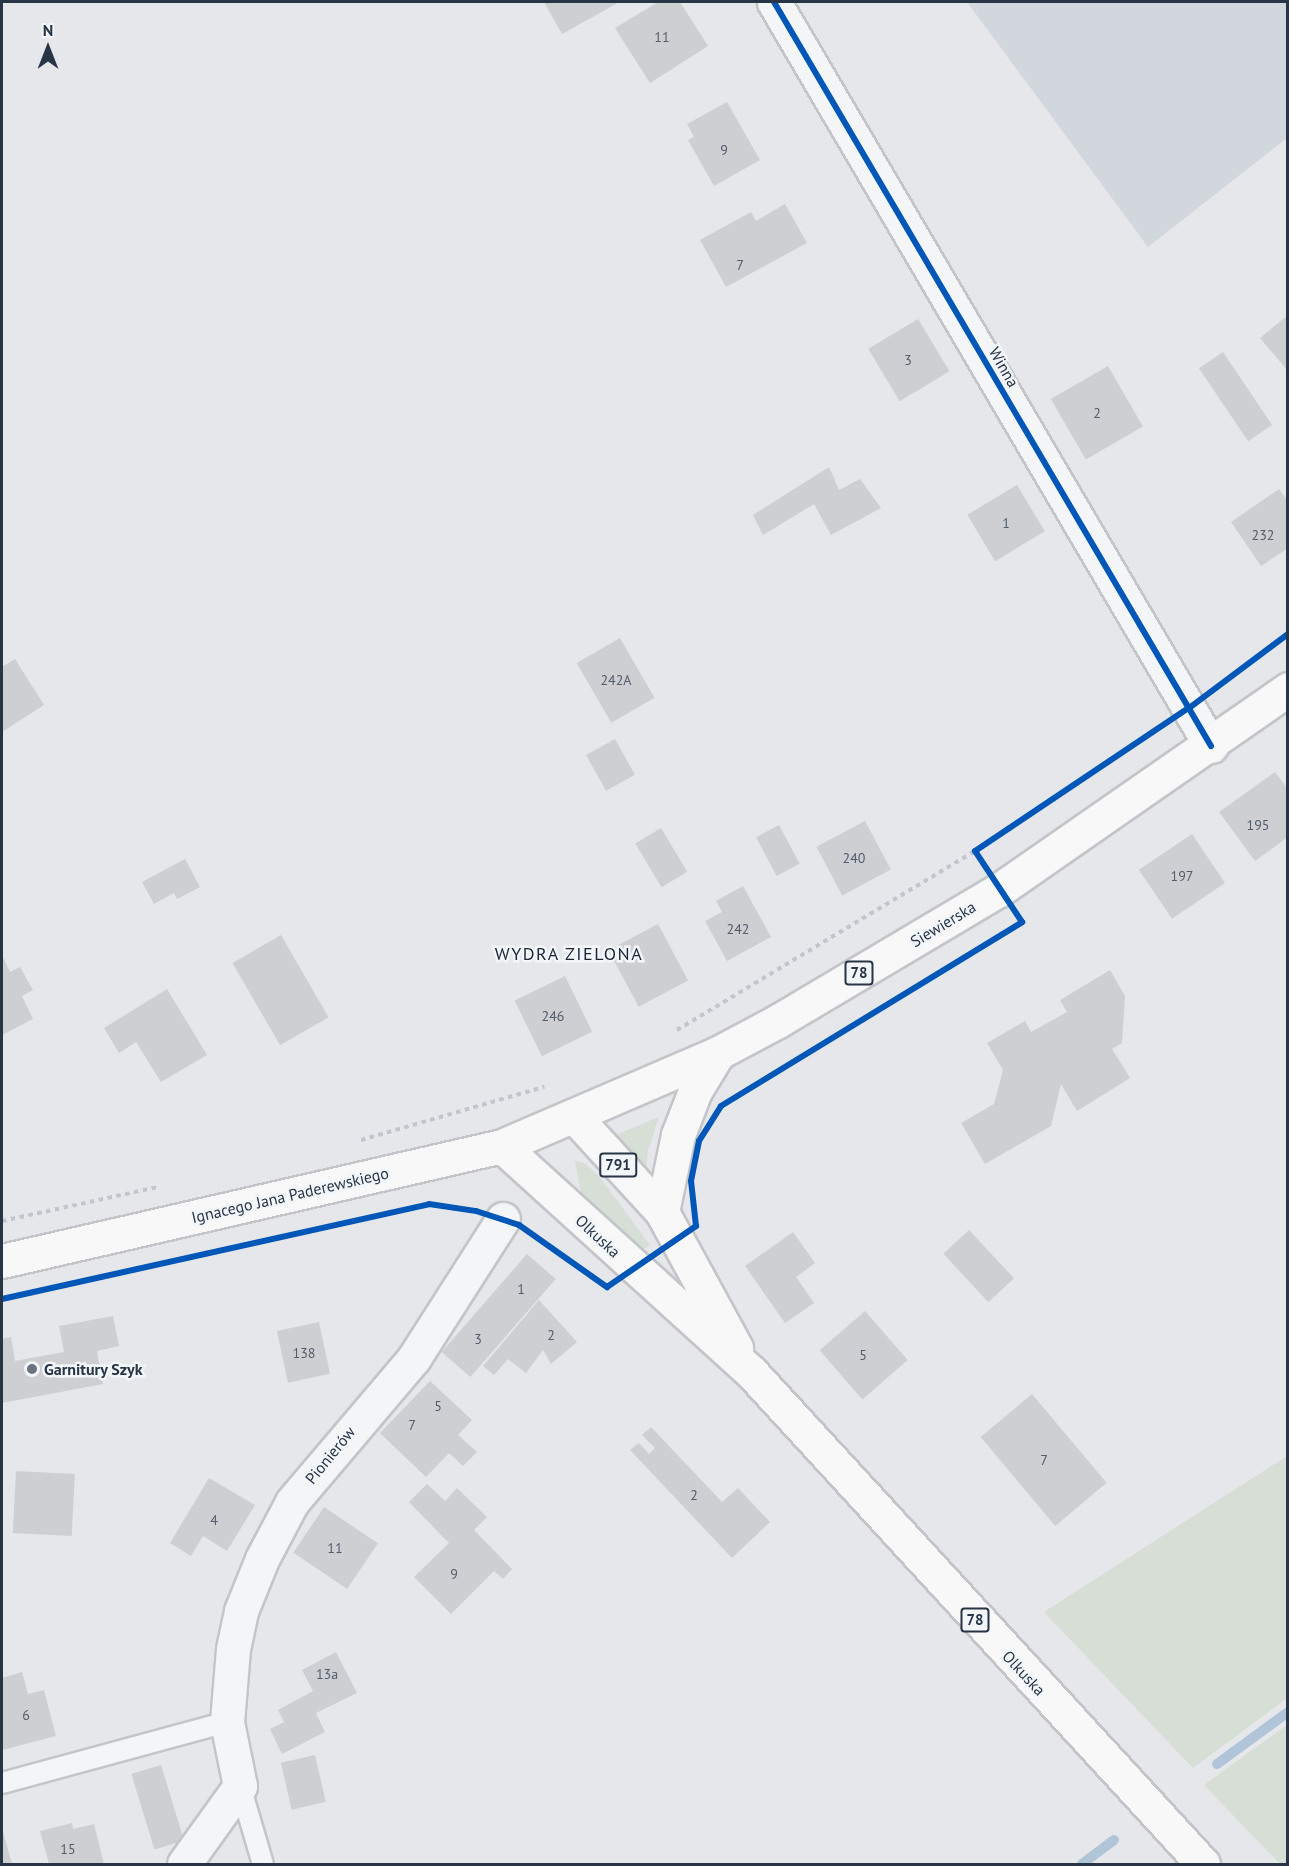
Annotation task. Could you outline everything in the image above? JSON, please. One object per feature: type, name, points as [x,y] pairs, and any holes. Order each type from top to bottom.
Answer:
[{"type":"main road","name":"Siewierska","points":[[575,1117],[718,1053],[999,890],[1211,746],[1287,689]]},
{"type":"main road","name":"78","points":[[662,1212],[678,1135],[695,1091],[718,1053]]},
{"type":"main road","name":"Ignacego Jana Paderewskiego","points":[[2,1261],[502,1146],[575,1117]]},
{"type":"main road","name":"Olkuska","points":[[575,1117],[662,1212],[751,1372]]},
{"type":"main road","name":"Olkuska","points":[[502,1146],[751,1372],[1203,1864]]},
{"type":"street","name":"Winna","points":[[774,2],[1211,746]]},
{"type":"street","name":"Pionierów","points":[[240,1786],[227,1722],[233,1649],[241,1611],[262,1558],[292,1502],[414,1358],[503,1220]]},
{"type":"street","points":[[184,1864],[240,1786]]},
{"type":"lane","points":[[2,1783],[227,1722]]},
{"type":"lane","points":[[240,1786],[263,1864]]},
{"type":"path","points":[[668,1034],[760,983],[975,851],[999,890]]},
{"type":"path","points":[[349,1143],[553,1083]]},
{"type":"path","points":[[2,1221],[164,1185]]},
{"type":"shaded area","points":[[967,2],[1287,2],[1287,138],[1148,247]]},
{"type":"shaded area","points":[[659,1117],[648,1150],[645,1181],[613,1136]]},
{"type":"shaded area","points":[[575,1161],[584,1163],[598,1175],[650,1245],[641,1251],[597,1210],[581,1192]]},
{"type":"shaded area","points":[[1287,1456],[1287,1698],[1193,1768],[1044,1612]]},
{"type":"shaded area","points":[[1287,1725],[1287,1864],[1280,1864],[1204,1785]]},
{"type":"building","points":[[544,2],[615,2],[616,4],[562,34]]},
{"type":"building","points":[[658,2],[680,2],[708,46],[650,83],[615,28]]},
{"type":"building","points":[[727,102],[760,160],[714,186],[688,140],[694,137],[687,124]]},
{"type":"building","points":[[785,204],[807,243],[726,287],[700,240],[751,212],[756,221]]},
{"type":"building","points":[[1288,315],[1288,371],[1260,338]]},
{"type":"building","points":[[918,319],[949,371],[900,401],[868,349]]},
{"type":"building","points":[[1223,352],[1272,425],[1248,441],[1199,368]]},
{"type":"building","points":[[1108,366],[1143,427],[1086,460],[1051,399]]},
{"type":"building","points":[[829,467],[839,490],[860,479],[881,508],[831,535],[814,504],[763,535],[753,515]]},
{"type":"building","points":[[1017,485],[1045,531],[995,561],[967,515]]},
{"type":"building","points":[[1279,489],[1288,501],[1288,548],[1261,566],[1231,522]]},
{"type":"building","points":[[620,638],[654,698],[611,723],[577,663]]},
{"type":"building","points":[[15,659],[44,705],[2,732],[2,667]]},
{"type":"building","points":[[615,739],[635,775],[606,791],[586,755]]},
{"type":"building","points":[[1275,772],[1288,789],[1288,837],[1255,861],[1219,812]]},
{"type":"building","points":[[865,821],[891,870],[842,895],[816,847]]},
{"type":"building","points":[[779,825],[800,864],[777,876],[756,837]]},
{"type":"building","points":[[661,828],[687,872],[662,887],[635,843]]},
{"type":"building","points":[[1192,834],[1225,883],[1172,919],[1139,870]]},
{"type":"building","points":[[185,859],[200,887],[177,899],[174,893],[154,904],[142,882]]},
{"type":"building","points":[[743,886],[771,937],[727,961],[705,921],[722,912],[716,901]]},
{"type":"building","points":[[658,924],[688,981],[639,1007],[609,950]]},
{"type":"building","points":[[281,935],[328,1017],[280,1045],[233,963]]},
{"type":"building","points":[[2,955],[10,972],[20,967],[33,990],[22,996],[33,1019],[2,1035]]},
{"type":"building","points":[[1110,970],[1125,996],[1122,1043],[1112,1049],[1130,1078],[1077,1111],[1061,1084],[1051,1126],[985,1164],[961,1123],[994,1104],[1003,1070],[987,1043],[1025,1021],[1031,1032],[1067,1012],[1060,1000]]},
{"type":"building","points":[[565,976],[592,1032],[542,1056],[515,1001]]},
{"type":"building","points":[[167,989],[207,1055],[161,1082],[136,1042],[119,1053],[104,1028]]},
{"type":"building","points":[[969,1230],[1014,1278],[988,1302],[943,1254]]},
{"type":"building","points":[[793,1232],[815,1263],[796,1277],[814,1303],[785,1323],[745,1266]]},
{"type":"building","points":[[527,1254],[556,1279],[470,1377],[442,1352]]},
{"type":"building","points":[[539,1300],[577,1342],[551,1364],[543,1350],[526,1373],[508,1359],[494,1375],[483,1366]]},
{"type":"building","points":[[865,1311],[908,1360],[862,1399],[820,1350]]},
{"type":"building","points":[[113,1316],[119,1346],[97,1351],[103,1384],[2,1403],[2,1339],[11,1337],[15,1361],[64,1352],[59,1326]]},
{"type":"building","points":[[319,1322],[330,1374],[288,1383],[277,1331]]},
{"type":"building","points":[[430,1381],[472,1420],[458,1435],[477,1452],[463,1466],[449,1453],[426,1477],[380,1433]]},
{"type":"building","points":[[1032,1394],[1107,1483],[1055,1526],[981,1437]]},
{"type":"building","points":[[651,1427],[722,1502],[738,1488],[770,1522],[732,1558],[630,1450],[639,1443],[649,1454],[655,1448],[642,1435]]},
{"type":"building","points":[[16,1471],[75,1474],[72,1536],[13,1533]]},
{"type":"building","points":[[209,1478],[255,1505],[227,1551],[203,1536],[191,1556],[170,1543]]},
{"type":"building","points":[[427,1484],[445,1501],[457,1488],[487,1517],[474,1530],[512,1569],[503,1579],[494,1571],[451,1614],[414,1577],[449,1543],[409,1502]]},
{"type":"building","points":[[324,1507],[378,1543],[347,1589],[293,1553]]},
{"type":"building","points":[[336,1652],[357,1693],[316,1713],[325,1732],[282,1754],[270,1729],[284,1722],[278,1710],[313,1691],[302,1670]]},
{"type":"building","points":[[22,1672],[28,1694],[44,1690],[56,1736],[2,1750],[2,1678]]},
{"type":"building","points":[[315,1755],[326,1802],[292,1810],[281,1763]]},
{"type":"building","points":[[161,1765],[184,1841],[154,1850],[131,1774]]},
{"type":"building","points":[[72,1823],[73,1829],[94,1824],[104,1864],[49,1864],[40,1831]]},
{"type":"building","points":[[2,1828],[12,1864],[2,1864]]},
{"type":"waterway","points":[[1217,1764],[1288,1712]]},
{"type":"waterway","points":[[1082,1864],[1114,1840]]},
{"type":"cycle path","points":[[774,2],[1211,746]]},
{"type":"cycle path","points":[[2,1299],[429,1204],[476,1211],[519,1225],[607,1287],[696,1226],[691,1181],[699,1141],[721,1106],[1022,922],[975,851],[1189,708],[1288,634]]},
{"type":"place","name":"Garnitury Szyk","points":[[32,1369]]},
{"type":"district","name":"WYDRA ZIELONA","points":[[569,954]]}]
